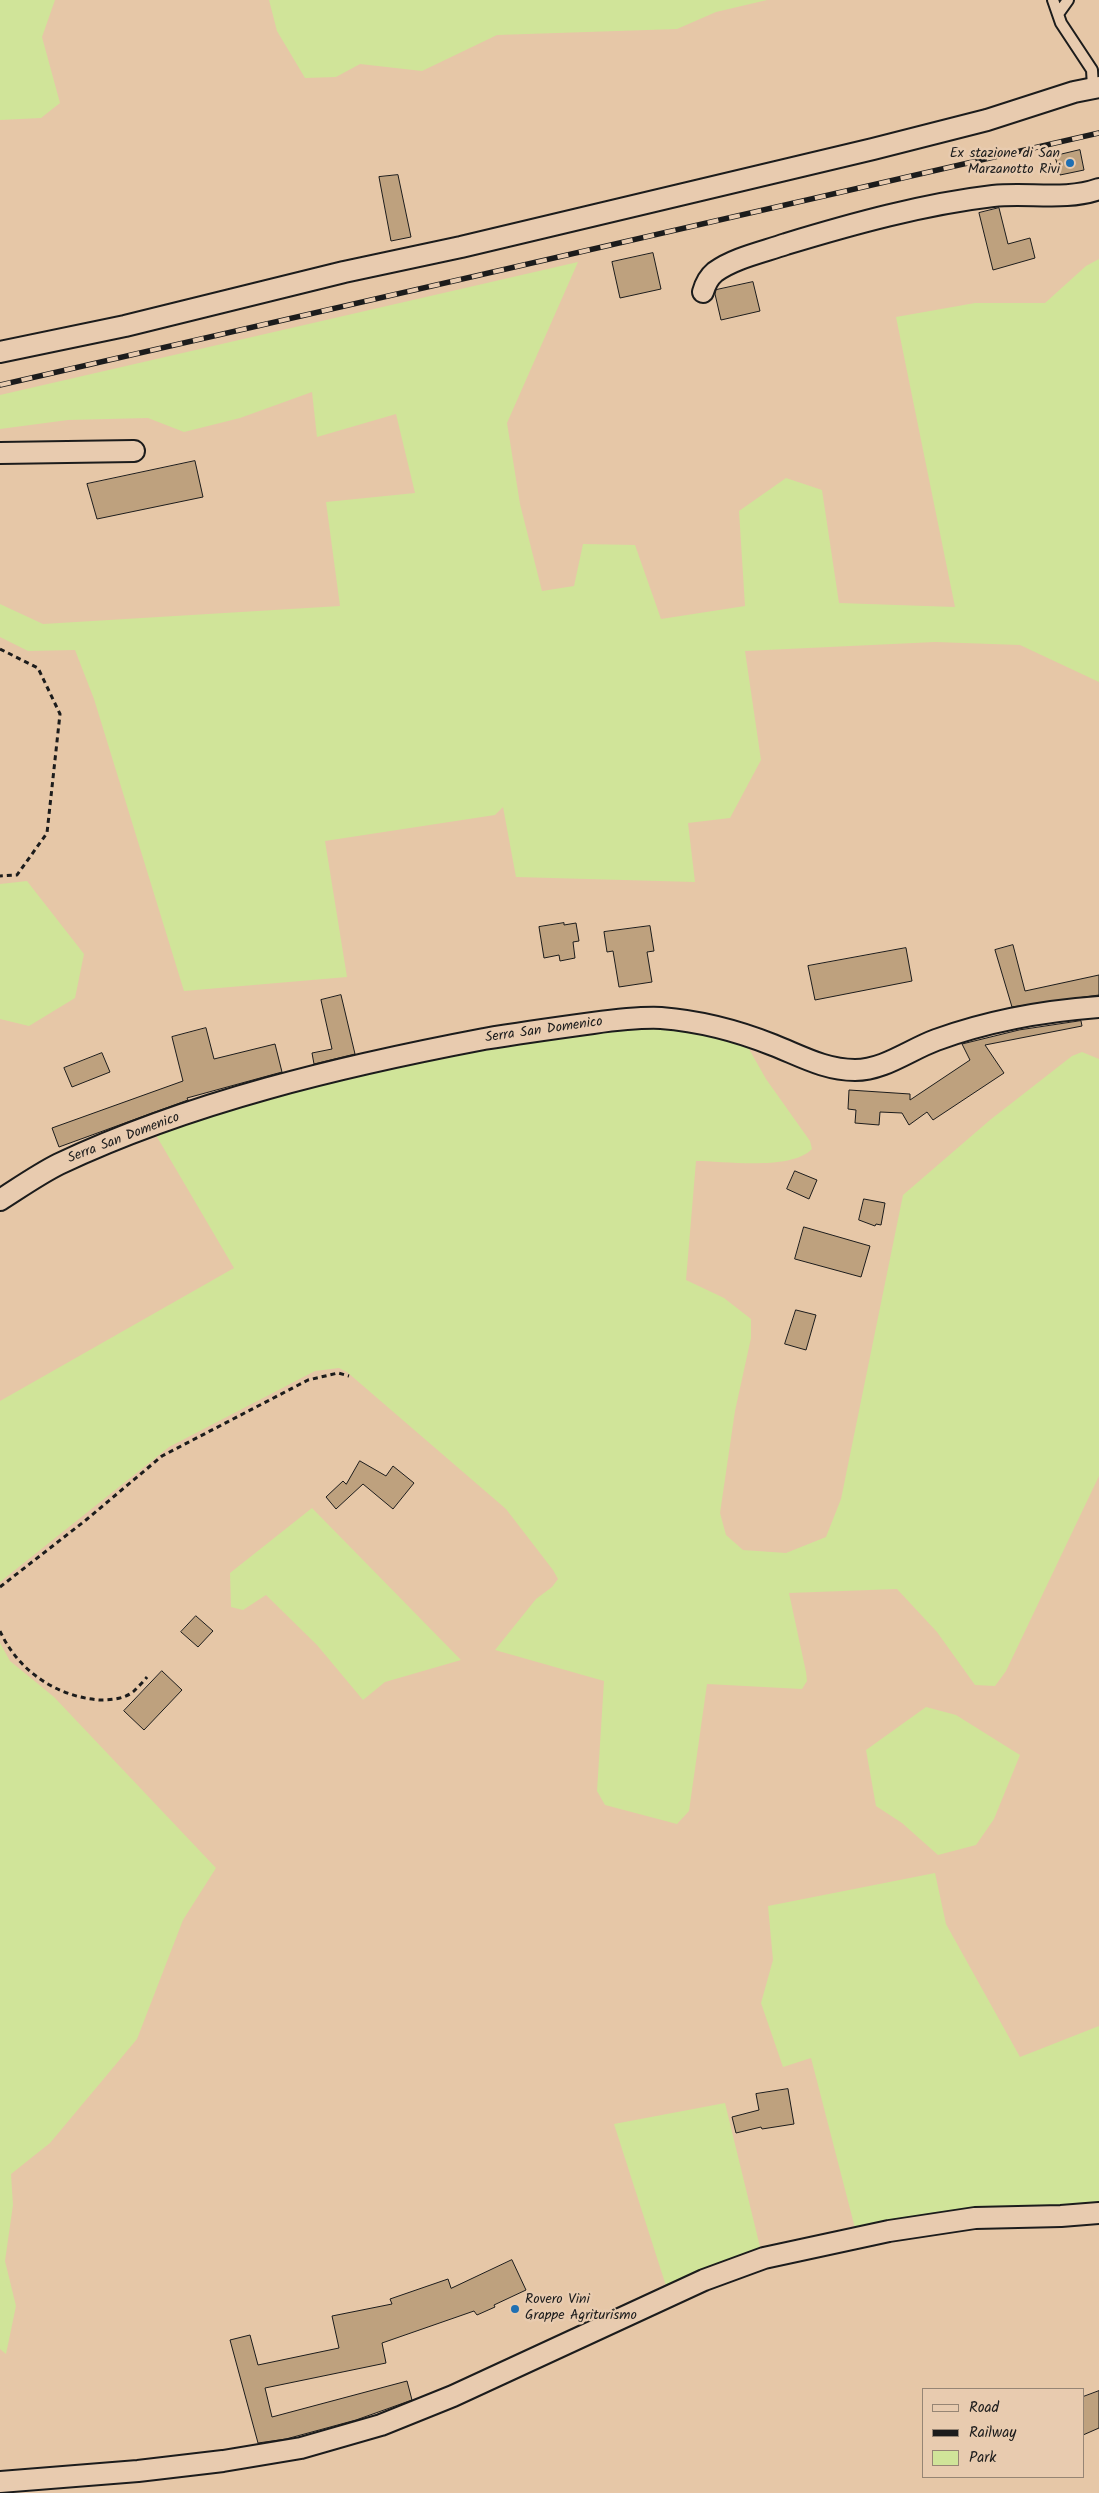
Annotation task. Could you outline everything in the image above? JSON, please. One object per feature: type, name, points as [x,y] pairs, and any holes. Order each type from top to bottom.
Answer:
[{"type":"street","points":[[0,352],[125,326],[344,272],[461,248],[863,151],[987,120],[1096,87]]},
{"type":"street","points":[[703,292],[706,283],[714,273],[738,261],[828,231],[947,203],[995,196],[1075,194],[1099,189]]},
{"type":"street","points":[[0,454],[134,451]]},
{"type":"street","name":"Serra San Domenico","points":[[0,1200],[57,1165],[150,1125],[304,1079],[427,1050],[530,1031],[632,1018],[661,1018],[692,1022],[740,1033],[825,1067],[857,1070],[895,1060],[934,1041],[992,1023],[1067,1009],[1099,1007]]},
{"type":"street","points":[[0,2482],[138,2471],[223,2461],[301,2448],[381,2424],[453,2396],[704,2280],[764,2258],[889,2231],[975,2218],[1099,2213]]},
{"type":"lane","points":[[1053,0],[1061,23],[1092,70],[1096,87]]},
{"type":"lane","points":[[1058,14],[1068,0]]},
{"type":"path","points":[[0,649],[38,668],[60,714],[47,833],[17,875],[0,876]]},
{"type":"path","points":[[0,1587],[86,1520],[162,1456],[308,1380],[338,1373],[350,1376]]},
{"type":"path","points":[[0,1631],[9,1650],[29,1671],[52,1687],[81,1698],[112,1700],[133,1693],[147,1677]]},
{"type":"green space","points":[[0,0],[55,0],[42,37],[60,103],[41,118],[0,120]]},
{"type":"green space","points":[[269,0],[767,0],[716,12],[677,29],[497,35],[422,71],[360,64],[336,77],[305,78],[277,31]]},
{"type":"green space","points":[[1099,259],[1099,682],[1020,645],[935,642],[745,651],[761,760],[730,818],[688,823],[695,882],[516,877],[503,807],[495,815],[325,841],[347,977],[184,991],[94,699],[75,650],[28,651],[0,637],[0,604],[43,624],[340,606],[326,502],[415,493],[396,414],[317,437],[312,392],[240,418],[184,432],[148,418],[68,420],[0,429],[0,395],[578,262],[507,423],[520,504],[542,591],[574,586],[583,544],[635,545],[661,619],[745,606],[739,511],[786,478],[822,490],[839,603],[955,607],[896,317],[975,303],[1045,303],[1086,266]]},
{"type":"green space","points":[[27,881],[84,954],[75,998],[29,1026],[0,1019],[0,884]]},
{"type":"green space","points":[[631,1018],[740,1033],[766,1079],[810,1141],[812,1149],[802,1156],[774,1162],[696,1161],[686,1280],[724,1298],[751,1319],[751,1338],[735,1411],[720,1513],[726,1535],[743,1550],[786,1553],[826,1537],[841,1499],[903,1195],[990,1120],[1072,1056],[1082,1052],[1099,1059],[1099,1476],[1006,1671],[995,1686],[975,1685],[937,1632],[897,1589],[789,1593],[806,1672],[807,1681],[802,1689],[707,1684],[689,1811],[677,1824],[605,1805],[597,1791],[604,1681],[495,1650],[536,1599],[552,1587],[558,1579],[553,1570],[506,1509],[347,1372],[339,1368],[315,1371],[169,1447],[0,1582],[0,1401],[234,1268],[150,1125],[304,1079]]},
{"type":"green space","points":[[312,1508],[461,1660],[385,1682],[363,1700],[317,1645],[266,1595],[243,1610],[231,1607],[230,1573]]},
{"type":"green space","points":[[0,1643],[10,1661],[54,1697],[216,1868],[183,1920],[137,2039],[50,2143],[11,2174],[13,2205],[5,2261],[16,2306],[6,2354],[0,2349]]},
{"type":"green space","points":[[926,1707],[956,1715],[1020,1755],[994,1819],[976,1845],[938,1855],[902,1823],[876,1806],[866,1750]]},
{"type":"green space","points":[[935,1873],[946,1924],[1020,2057],[1099,2026],[1099,2205],[856,2232],[811,2058],[783,2067],[761,2003],[773,1960],[768,1906]]},
{"type":"green space","points":[[725,2103],[761,2251],[667,2289],[614,2124]]},
{"type":"building","name":"Ex stazione di San Marzanotto Rivi","points":[[1080,150],[1084,170],[1060,175],[1055,156]]},
{"type":"building","points":[[398,175],[411,237],[391,241],[379,177]]},
{"type":"building","points":[[999,208],[1008,244],[1030,238],[1035,258],[993,270],[979,213]]},
{"type":"building","points":[[653,253],[661,289],[620,298],[612,262]]},
{"type":"building","points":[[753,282],[760,311],[721,320],[715,294],[716,290]]},
{"type":"building","points":[[195,461],[203,497],[97,519],[87,484]]},
{"type":"building","points":[[564,923],[564,925],[576,923],[579,941],[573,942],[575,958],[560,961],[559,955],[544,958],[539,927]]},
{"type":"building","points":[[650,926],[654,951],[647,952],[652,982],[619,987],[613,951],[607,952],[604,932]]},
{"type":"building","points":[[1013,945],[1025,991],[1099,975],[1099,995],[1012,1007],[995,950]]},
{"type":"building","points":[[906,948],[912,981],[815,1000],[808,966]]},
{"type":"building","points":[[341,995],[355,1054],[314,1064],[312,1053],[332,1049],[321,1000]]},
{"type":"building","points":[[1081,1021],[1082,1026],[985,1045],[1004,1073],[933,1120],[927,1112],[909,1125],[902,1113],[880,1112],[879,1125],[855,1123],[856,1110],[848,1109],[849,1090],[910,1094],[910,1100],[970,1060],[962,1044],[1019,1030]]},
{"type":"building","points":[[206,1028],[214,1059],[275,1044],[282,1072],[187,1098],[188,1100],[59,1147],[52,1128],[183,1081],[172,1037]]},
{"type":"building","points":[[102,1053],[110,1072],[72,1087],[64,1068]]},
{"type":"building","points":[[795,1171],[817,1180],[809,1199],[787,1189]]},
{"type":"building","points":[[864,1199],[885,1203],[881,1225],[876,1224],[875,1226],[859,1220]]},
{"type":"building","points":[[804,1227],[870,1246],[861,1277],[795,1259]]},
{"type":"building","points":[[796,1310],[816,1315],[806,1350],[785,1344]]},
{"type":"building","points":[[360,1461],[386,1476],[393,1466],[414,1483],[393,1509],[363,1484],[336,1509],[326,1497],[343,1481],[346,1484]]},
{"type":"building","points":[[196,1616],[213,1631],[198,1647],[181,1632]]},
{"type":"building","points":[[162,1671],[182,1690],[144,1730],[124,1711]]},
{"type":"building","points":[[788,2089],[794,2124],[762,2129],[761,2127],[736,2133],[732,2117],[759,2110],[756,2094]]},
{"type":"building","points":[[512,2260],[526,2290],[494,2305],[495,2307],[477,2315],[474,2311],[382,2343],[386,2363],[265,2388],[272,2417],[407,2381],[412,2400],[356,2420],[286,2439],[258,2443],[230,2340],[250,2335],[258,2365],[339,2348],[332,2316],[392,2304],[390,2299],[448,2279],[451,2288]]},
{"type":"building","points":[[1099,2391],[1099,2428],[1084,2435],[1084,2397]]},
{"type":"railway","points":[[0,385],[1099,133]]},
{"type":"place","name":"Ex stazione di San Marzanotto Rivi","points":[[1070,163]]},
{"type":"place","name":"Rovero Vini Grappe Agriturismo","points":[[515,2309]]}]
